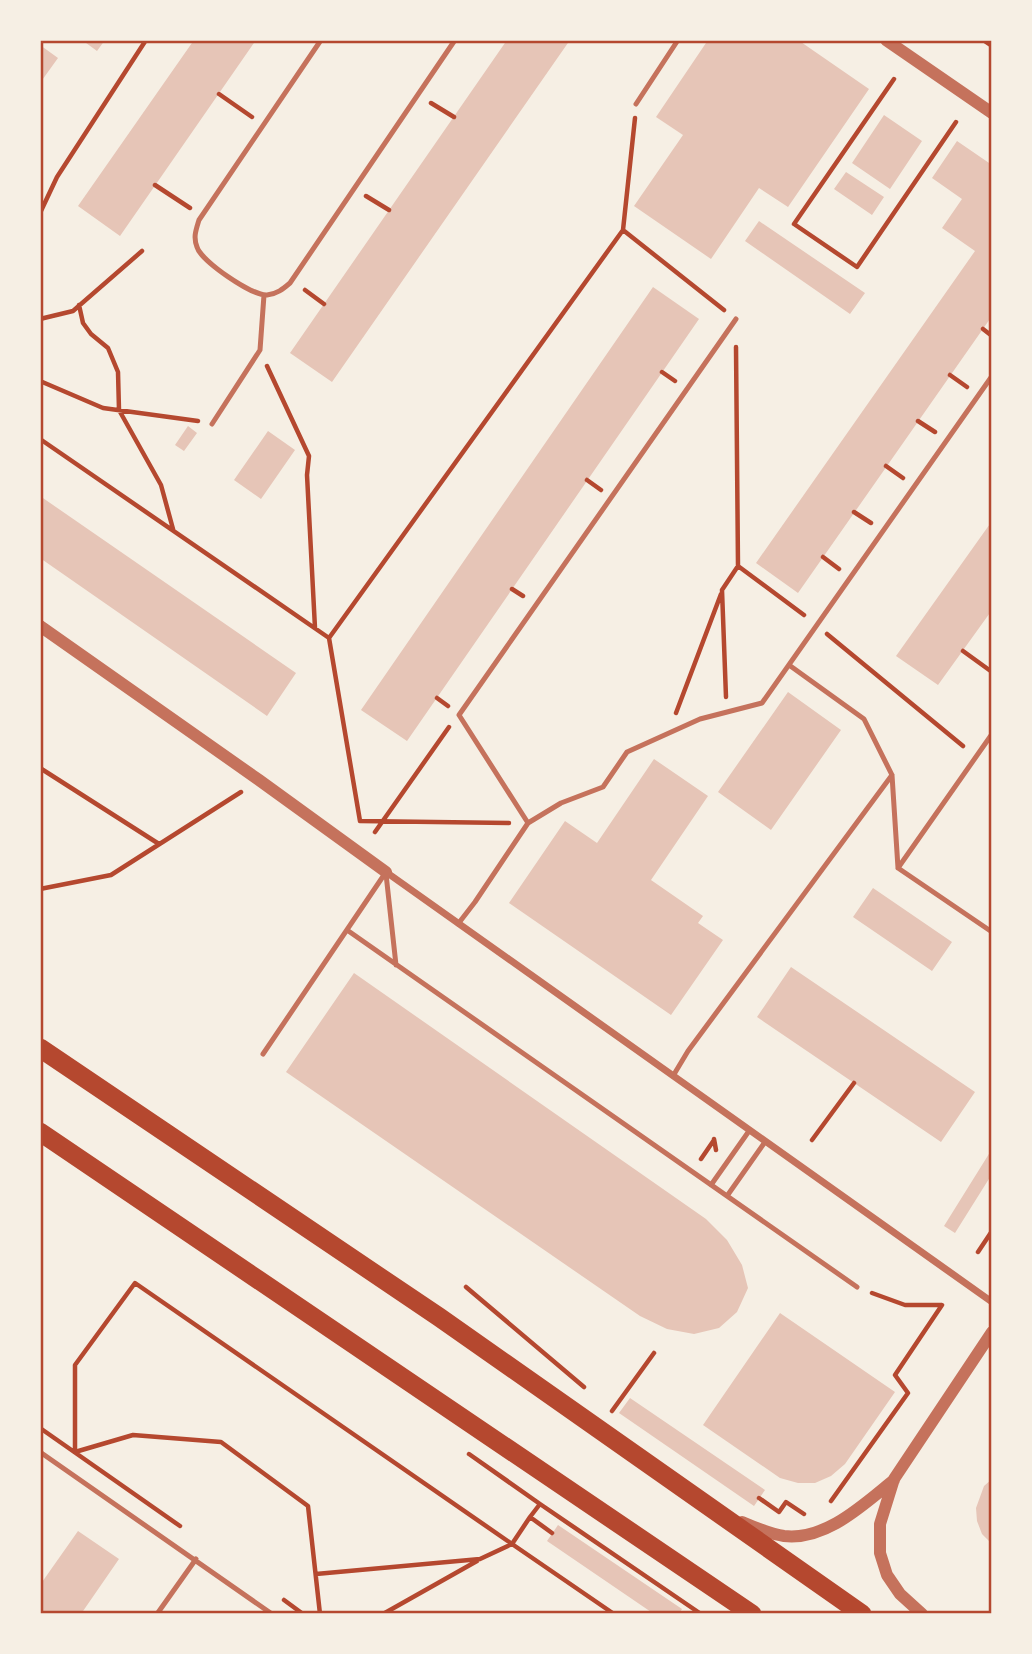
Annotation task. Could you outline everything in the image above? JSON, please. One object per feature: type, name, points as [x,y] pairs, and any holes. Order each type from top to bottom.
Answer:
[{"type":"highway","points":[[40,1048],[439,1317],[862,1614]]},
{"type":"highway","points":[[40,1132],[752,1614]]},
{"type":"street","points":[[886,40],[992,113]]},
{"type":"street","points":[[40,626],[992,1302]]},
{"type":"street","points":[[922,1614],[900,1594],[887,1575],[880,1553],[880,1524],[894,1479],[992,1332]]},
{"type":"street","points":[[710,1509],[761,1530],[784,1536],[804,1536],[828,1527],[853,1512],[894,1479]]},
{"type":"lane","points":[[321,40],[202,217],[194,234],[197,249],[207,261],[251,290],[264,295],[279,292],[292,280],[455,40]]},
{"type":"lane","points":[[636,104],[678,40]]},
{"type":"lane","points":[[212,424],[260,350],[264,295]]},
{"type":"lane","points":[[528,823],[458,715],[736,319]]},
{"type":"lane","points":[[458,924],[528,823],[561,803],[603,787],[627,752],[700,719],[762,704],[992,376]]},
{"type":"lane","points":[[789,665],[864,719],[892,775],[898,868]]},
{"type":"lane","points":[[898,868],[992,734]]},
{"type":"lane","points":[[673,1076],[688,1051],[892,775]]},
{"type":"lane","points":[[898,868],[992,932]]},
{"type":"lane","points":[[263,1054],[386,872]]},
{"type":"lane","points":[[386,872],[396,965]]},
{"type":"lane","points":[[347,930],[857,1287]]},
{"type":"lane","points":[[711,1185],[749,1131]]},
{"type":"lane","points":[[727,1196],[765,1142]]},
{"type":"lane","points":[[40,1452],[272,1614]]},
{"type":"lane","points":[[157,1614],[196,1559]]},
{"type":"path","points":[[40,213],[57,177],[146,40]]},
{"type":"path","points":[[983,40],[992,47]]},
{"type":"path","points":[[894,79],[794,224],[857,267],[956,122]]},
{"type":"path","points":[[219,94],[264,125]]},
{"type":"path","points":[[418,94],[454,117]]},
{"type":"path","points":[[528,823],[360,821],[329,638],[623,230],[636,104]]},
{"type":"path","points":[[155,185],[202,217]]},
{"type":"path","points":[[355,188],[389,210]]},
{"type":"path","points":[[40,319],[73,311],[142,251]]},
{"type":"path","points":[[292,280],[324,304]]},
{"type":"path","points":[[79,305],[83,323],[91,334],[108,348],[118,372],[120,410],[161,485],[173,530]]},
{"type":"path","points":[[983,330],[992,336]]},
{"type":"path","points":[[260,350],[309,456],[307,475],[315,629]]},
{"type":"path","points":[[40,381],[103,408],[212,424]]},
{"type":"path","points":[[40,439],[329,638]]},
{"type":"path","points":[[669,733],[722,590]]},
{"type":"path","points":[[962,651],[992,672]]},
{"type":"path","points":[[375,832],[458,715]]},
{"type":"path","points":[[40,768],[159,844]]},
{"type":"path","points":[[40,889],[111,875],[259,780]]},
{"type":"path","points":[[812,1140],[853,1083]]},
{"type":"path","points":[[692,1172],[714,1139]]},
{"type":"path","points":[[978,1252],[992,1231]]},
{"type":"path","points":[[75,1452],[75,1365],[135,1283],[614,1614]]},
{"type":"path","points":[[466,1287],[592,1394]]},
{"type":"path","points":[[824,1512],[908,1393],[895,1375],[942,1305],[905,1306],[857,1287]]},
{"type":"path","points":[[602,1403],[613,1412],[654,1353]]},
{"type":"path","points":[[40,1428],[189,1533]]},
{"type":"path","points":[[75,1452],[134,1435],[221,1442],[308,1506],[320,1614]]},
{"type":"path","points":[[469,1454],[701,1614]]},
{"type":"path","points":[[759,1498],[779,1512],[786,1502],[806,1515],[815,1514]]},
{"type":"path","points":[[383,1614],[512,1544],[540,1504]]},
{"type":"path","points":[[530,1517],[552,1533]]},
{"type":"path","points":[[316,1574],[481,1559]]},
{"type":"path","points":[[281,1598],[303,1614]]},
{"type":"building","points":[[82,40],[105,40],[97,51]]},
{"type":"building","points":[[194,40],[256,40],[120,236],[78,206]]},
{"type":"building","points":[[507,40],[570,40],[332,382],[290,353]]},
{"type":"building","points":[[708,40],[798,40],[869,89],[788,207],[759,188],[711,259],[634,206],[683,135],[656,117]]},
{"type":"building","points":[[40,45],[58,58],[40,83]]},
{"type":"building","points":[[884,115],[922,141],[890,189],[852,163]]},
{"type":"building","points":[[957,141],[992,165],[992,316],[798,593],[756,563],[975,251],[942,228],[962,199],[932,178]]},
{"type":"building","points":[[846,172],[884,197],[872,215],[834,189]]},
{"type":"building","points":[[759,221],[865,293],[850,314],[745,241]]},
{"type":"building","points":[[653,287],[699,319],[407,741],[361,710]]},
{"type":"building","points":[[188,426],[197,433],[184,451],[175,445]]},
{"type":"building","points":[[268,431],[295,450],[261,499],[234,480]]},
{"type":"building","points":[[40,496],[296,673],[267,716],[40,558]]},
{"type":"building","points":[[992,521],[992,610],[938,685],[896,656]]},
{"type":"building","points":[[788,692],[841,730],[771,830],[718,792]]},
{"type":"building","points":[[654,759],[708,796],[651,880],[703,916],[698,923],[723,940],[671,1015],[509,903],[565,821],[597,843]]},
{"type":"building","points":[[873,888],[952,942],[932,971],[853,917]]},
{"type":"building","points":[[791,967],[975,1092],[941,1142],[757,1017]]},
{"type":"building","points":[[354,973],[706,1219],[727,1240],[742,1265],[748,1288],[737,1312],[719,1328],[694,1334],[667,1329],[640,1316],[286,1072]]},
{"type":"building","points":[[992,1149],[992,1174],[955,1233],[944,1226]]},
{"type":"building","points":[[780,1313],[895,1392],[845,1464],[831,1476],[815,1483],[798,1483],[780,1478],[703,1425]]},
{"type":"building","points":[[630,1398],[765,1490],[754,1506],[619,1413]]},
{"type":"building","points":[[992,1479],[992,1544],[982,1534],[976,1508],[984,1486]]},
{"type":"building","points":[[558,1525],[682,1609],[679,1614],[654,1614],[547,1541]]},
{"type":"building","points":[[78,1531],[119,1559],[81,1614],[40,1614],[40,1585]]}]
